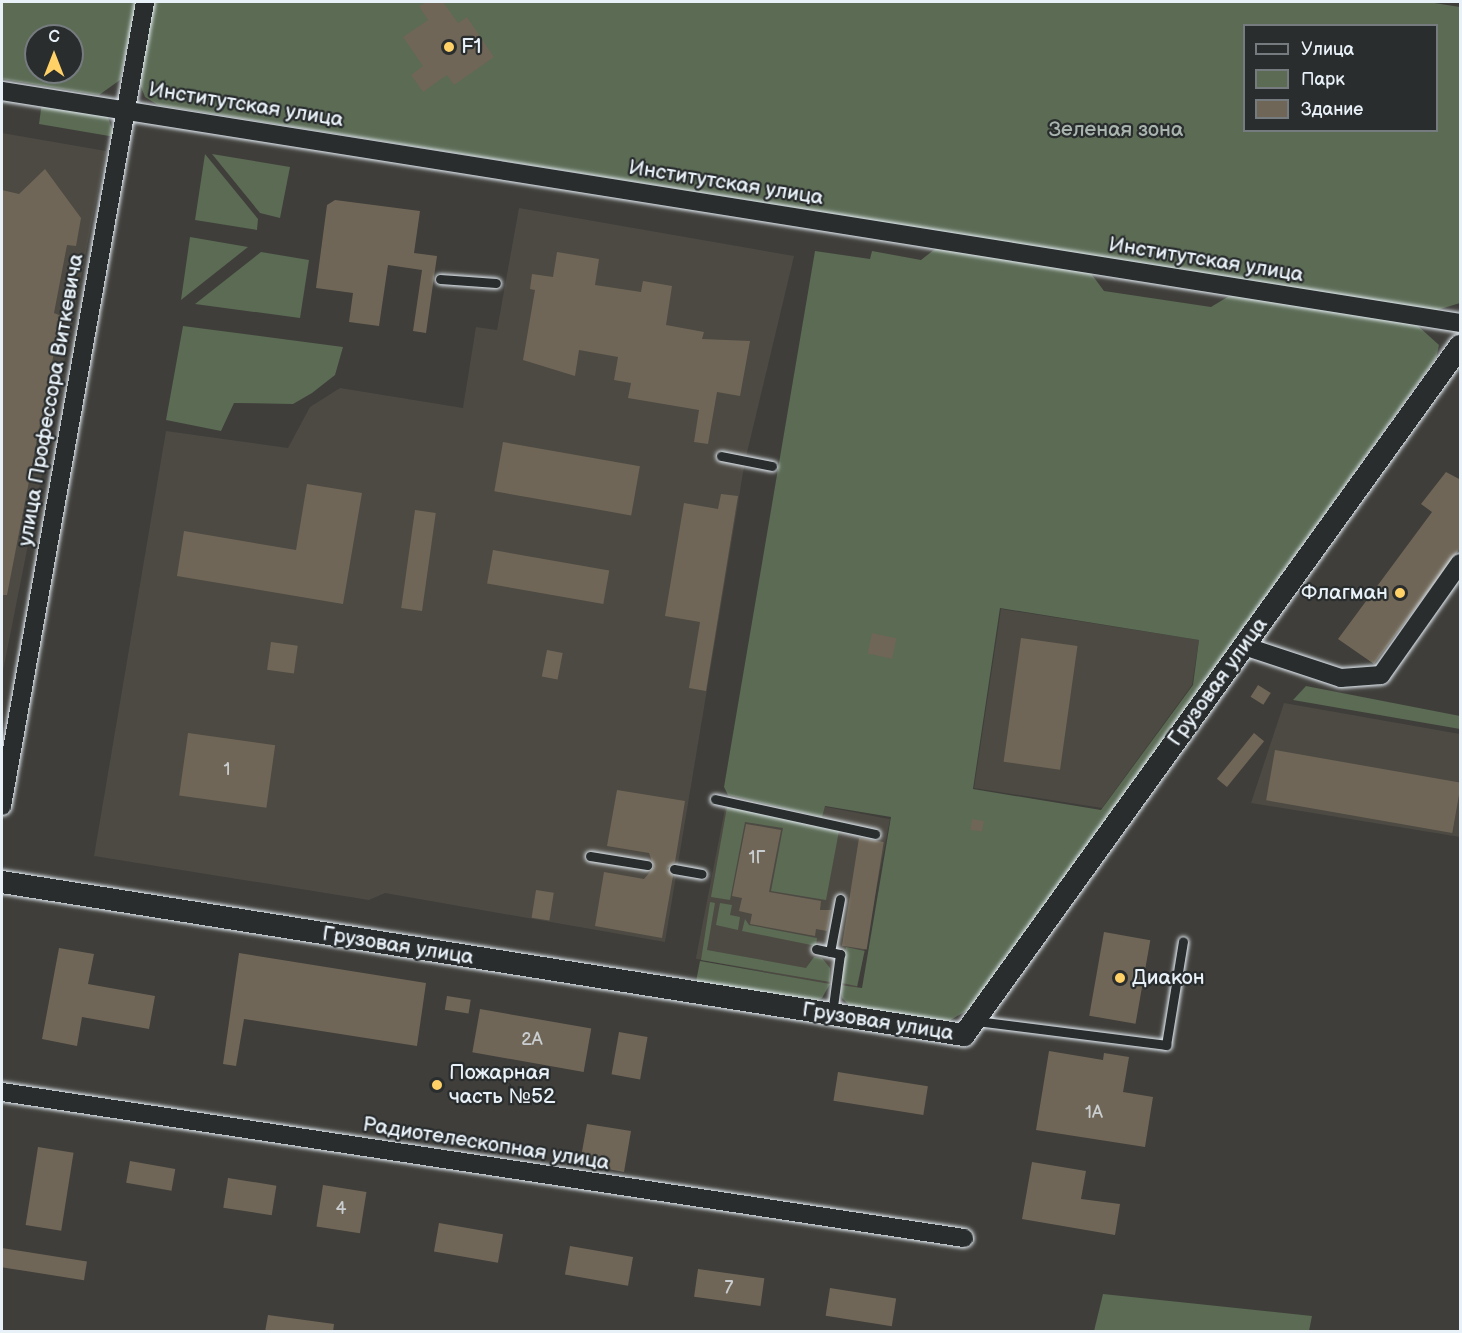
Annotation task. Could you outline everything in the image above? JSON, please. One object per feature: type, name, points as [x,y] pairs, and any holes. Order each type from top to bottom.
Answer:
[{"type":"street","name":"улица Профессора Виткевича","points":[[2,806],[145,2]]},
{"type":"street","name":"Институтская улица","points":[[2,91],[1455,322]]},
{"type":"street","name":"Грузовая улица","points":[[2,882],[964,1035],[1458,350]]},
{"type":"street","points":[[1244,646],[1341,678],[1381,675],[1461,563]]},
{"type":"street","name":"Радиотелескопная улица","points":[[2,1092],[964,1238]]},
{"type":"lane","points":[[440,279],[496,283]]},
{"type":"lane","points":[[721,456],[772,466]]},
{"type":"lane","points":[[715,799],[851,832],[875,834]]},
{"type":"lane","points":[[590,856],[647,865]]},
{"type":"lane","points":[[674,869],[702,874]]},
{"type":"lane","points":[[830,952],[840,899]]},
{"type":"lane","points":[[975,1021],[1166,1044],[1183,941]]},
{"type":"lane","points":[[816,950],[840,954],[832,1014]]},
{"type":"shaded area","points":[[2,133],[106,151],[2,676]]},
{"type":"shaded area","points":[[519,208],[794,256],[745,461],[665,942],[385,893],[369,900],[94,856],[166,431],[288,448],[310,407],[340,388],[463,408],[476,327],[497,330]]},
{"type":"shaded area","points":[[1001,609],[1199,640],[1192,685],[1102,808],[974,788]]},
{"type":"shaded area","points":[[1284,703],[1460,734],[1460,837],[1251,803]]},
{"type":"shaded area","points":[[729,788],[890,819],[857,990],[696,959]]},
{"type":"green space","points":[[2,2],[137,2],[120,80],[99,95],[32,84],[84,84],[84,24],[24,24],[24,83],[2,79]]},
{"type":"green space","name":"Зеленая зона","points":[[151,2],[1428,2],[1460,7],[1460,303],[1434,311],[158,105],[145,97],[140,84]]},
{"type":"green space","points":[[42,102],[106,112],[115,137],[39,124]]},
{"type":"green space","points":[[205,154],[258,219],[257,230],[195,220]]},
{"type":"green space","points":[[212,154],[290,167],[280,218],[260,213]]},
{"type":"green space","points":[[190,237],[248,247],[181,300]]},
{"type":"green space","points":[[940,245],[1090,272],[1104,291],[1211,307],[1234,293],[1418,326],[1439,345],[1436,358],[973,1007],[947,1022],[852,1008],[842,998],[840,985],[862,988],[891,817],[825,806],[822,817],[728,795],[724,787],[815,251],[870,259],[872,251],[921,260]],"holes":[[[1000,608],[1199,640],[1193,685],[1101,810],[973,789]]]},
{"type":"green space","points":[[261,252],[309,260],[300,318],[195,304]]},
{"type":"green space","points":[[183,326],[343,347],[335,375],[312,393],[293,404],[234,403],[221,431],[166,420]]},
{"type":"green space","points":[[1306,686],[1460,716],[1460,729],[1293,700]]},
{"type":"green space","points":[[727,807],[839,831],[826,900],[771,891],[783,828],[745,822],[730,900],[711,897]]},
{"type":"green space","points":[[710,902],[715,903],[707,950],[806,968],[814,957],[822,958],[830,968],[830,982],[701,960]]},
{"type":"green space","points":[[720,903],[732,905],[730,915],[740,917],[738,930],[716,925]]},
{"type":"green space","points":[[745,919],[749,925],[817,938],[816,946],[742,931]]},
{"type":"green space","points":[[846,947],[865,951],[857,986],[839,982]]},
{"type":"green space","points":[[700,961],[830,984],[822,998],[813,1002],[695,987]]},
{"type":"green space","points":[[1103,1294],[1312,1316],[1309,1331],[1094,1331]]},
{"type":"building","name":"F1","points":[[426,2],[443,2],[458,23],[467,17],[494,57],[454,85],[447,75],[423,92],[411,75],[423,66],[403,37],[428,20],[419,6]]},
{"type":"building","points":[[45,169],[81,218],[76,246],[67,245],[54,313],[61,316],[7,595],[2,595],[2,190],[19,194]]},
{"type":"building","points":[[335,200],[420,211],[414,253],[437,256],[426,333],[413,331],[422,270],[388,265],[379,326],[349,322],[353,293],[316,288],[327,205]]},
{"type":"building","points":[[557,252],[599,259],[595,285],[641,292],[643,281],[672,286],[666,325],[704,332],[702,339],[750,341],[740,396],[717,392],[708,444],[694,442],[699,410],[628,398],[631,383],[614,380],[618,357],[579,350],[575,376],[523,360],[535,290],[530,289],[532,274],[553,277]]},
{"type":"building","points":[[503,442],[640,466],[631,515],[494,491]]},
{"type":"building","name":"Флагман","points":[[1446,472],[1461,480],[1461,547],[1374,664],[1338,639],[1432,512],[1421,504]]},
{"type":"building","points":[[307,484],[362,493],[343,604],[177,576],[184,531],[296,550]]},
{"type":"building","points":[[721,494],[738,496],[706,691],[689,688],[700,622],[665,616],[684,503],[718,509]]},
{"type":"building","points":[[415,510],[436,513],[422,611],[401,608]]},
{"type":"building","points":[[493,550],[609,570],[603,604],[487,583]]},
{"type":"building","points":[[872,633],[896,638],[892,659],[868,654]]},
{"type":"building","points":[[1021,638],[1077,646],[1060,770],[1004,762]]},
{"type":"building","points":[[271,642],[298,646],[294,673],[267,670]]},
{"type":"building","points":[[547,650],[563,653],[558,680],[542,677]]},
{"type":"building","points":[[1258,685],[1271,693],[1263,705],[1251,697]]},
{"type":"building","points":[[188,733],[275,745],[266,808],[179,795]]},
{"type":"building","points":[[1254,733],[1264,741],[1227,787],[1217,779]]},
{"type":"building","points":[[1275,750],[1460,783],[1452,833],[1266,800]]},
{"type":"building","points":[[617,790],[685,801],[675,862],[667,868],[673,876],[662,938],[595,926],[604,872],[644,879],[654,867],[649,853],[607,846]]},
{"type":"building","points":[[972,819],[984,821],[982,832],[970,830]]},
{"type":"building","points":[[746,824],[781,830],[769,892],[821,901],[820,910],[831,910],[827,931],[816,929],[815,936],[750,924],[752,914],[739,911],[742,898],[732,896]]},
{"type":"building","points":[[859,838],[884,842],[867,950],[842,946]]},
{"type":"building","points":[[536,890],[554,893],[549,920],[532,918]]},
{"type":"building","name":"Диакон","points":[[1104,932],[1150,940],[1136,1024],[1089,1016]]},
{"type":"building","points":[[59,948],[94,954],[88,984],[155,996],[149,1029],[82,1017],[77,1046],[42,1039]]},
{"type":"building","points":[[239,953],[426,983],[417,1046],[244,1019],[236,1066],[223,1064]]},
{"type":"building","points":[[447,996],[471,1000],[469,1014],[445,1010]]},
{"type":"building","points":[[480,1009],[591,1029],[584,1072],[472,1052]]},
{"type":"building","points":[[619,1032],[648,1037],[640,1079],[612,1074]]},
{"type":"building","points":[[1049,1051],[1103,1060],[1104,1053],[1129,1057],[1123,1092],[1153,1097],[1145,1147],[1036,1130]]},
{"type":"building","points":[[838,1072],[928,1086],[923,1115],[833,1101]]},
{"type":"building","points":[[587,1124],[631,1131],[624,1172],[608,1169],[609,1161],[581,1157]]},
{"type":"building","points":[[38,1147],[74,1153],[61,1231],[26,1225]]},
{"type":"building","points":[[130,1161],[175,1169],[171,1191],[126,1183]]},
{"type":"building","points":[[1032,1162],[1086,1171],[1081,1199],[1120,1204],[1115,1235],[1022,1219]]},
{"type":"building","points":[[228,1178],[276,1186],[272,1215],[223,1208]]},
{"type":"building","points":[[323,1185],[366,1192],[360,1233],[316,1226]]},
{"type":"building","points":[[439,1223],[503,1234],[498,1263],[434,1252]]},
{"type":"building","points":[[570,1246],[633,1257],[628,1286],[565,1275]]},
{"type":"building","points":[[2,1248],[87,1261],[84,1280],[2,1267]]},
{"type":"building","points":[[698,1269],[764,1278],[760,1306],[694,1297]]},
{"type":"building","points":[[830,1288],[896,1298],[892,1326],[826,1316]]},
{"type":"building","points":[[268,1315],[334,1324],[333,1332],[265,1332]]},
{"type":"place","name":"F1","points":[[449,47]]},
{"type":"place","name":"Флагман","points":[[1400,593]]},
{"type":"place","name":"Диакон","points":[[1120,978]]},
{"type":"place","name":"Пожарная часть №52","points":[[437,1085]]}]
